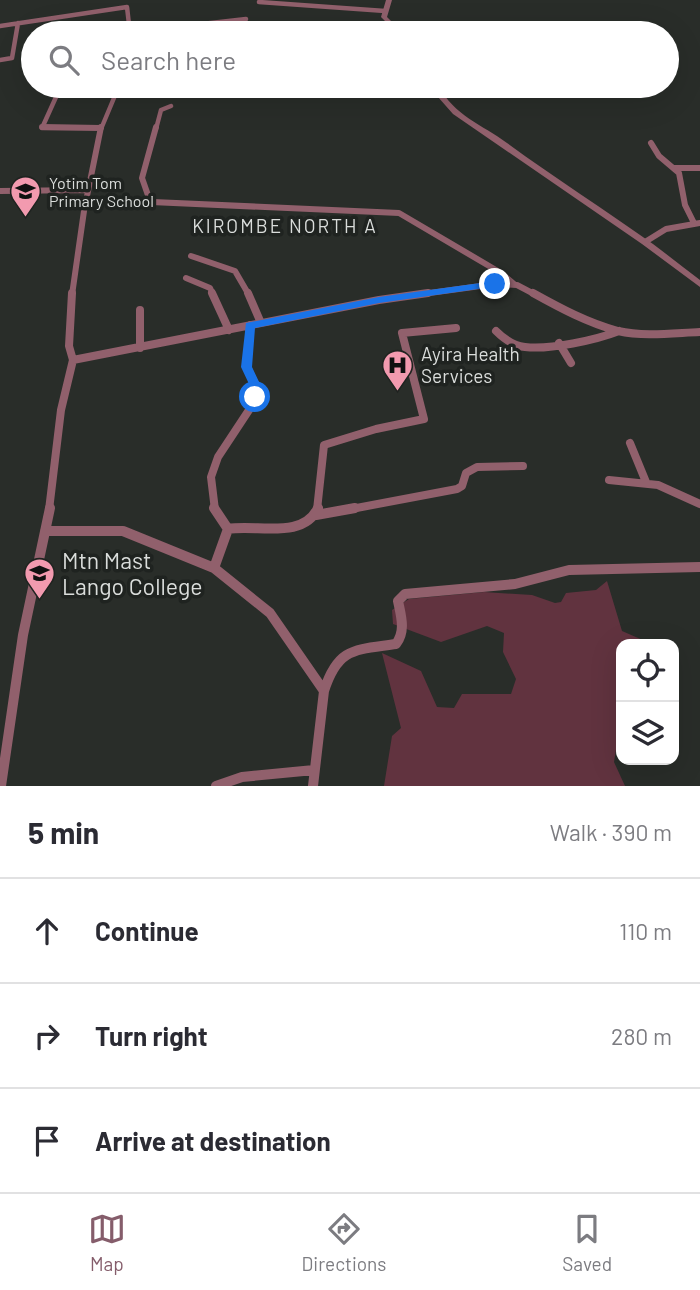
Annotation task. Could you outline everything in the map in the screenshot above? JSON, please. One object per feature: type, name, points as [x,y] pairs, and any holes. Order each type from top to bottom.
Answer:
[{"type":"street","points":[[387,21],[385,11],[389,0]]},
{"type":"street","points":[[259,2],[385,11]]},
{"type":"street","points":[[33,21],[127,8],[129,21]]},
{"type":"street","points":[[229,21],[246,19]]},
{"type":"street","points":[[0,60],[12,58],[14,31],[18,23]]},
{"type":"street","points":[[0,26],[21,23]]},
{"type":"street","points":[[56,98],[42,128],[101,128]]},
{"type":"street","points":[[1,786],[23,635],[45,531],[61,410],[73,360],[68,352],[68,325],[85,199],[101,128],[114,98]]},
{"type":"street","points":[[442,98],[454,111],[505,145],[540,173],[645,242],[700,284]]},
{"type":"street","points":[[149,201],[142,178],[161,110],[171,106]]},
{"type":"street","points":[[645,242],[666,229],[697,223],[685,205],[680,178],[675,168],[661,158],[651,142]]},
{"type":"street","points":[[675,168],[700,168]]},
{"type":"street","points":[[0,191],[87,190]]},
{"type":"street","points":[[85,199],[399,213],[514,284],[570,313],[619,331],[650,334],[700,332]]},
{"type":"street","points":[[191,256],[235,271],[251,298],[261,323]]},
{"type":"street","points":[[186,278],[213,291],[229,330]]},
{"type":"street","points":[[73,360],[401,296],[514,284]]},
{"type":"street","points":[[140,310],[140,348]]},
{"type":"street","points":[[228,529],[214,508],[211,477],[218,457],[254,404],[255,384],[247,367],[250,326]]},
{"type":"street","points":[[316,515],[324,445],[376,429],[424,419],[402,333],[456,328]]},
{"type":"street","points":[[496,331],[504,340],[522,347],[537,348],[606,337],[619,331]]},
{"type":"street","points":[[559,343],[571,363]]},
{"type":"street","points":[[630,443],[646,482]]},
{"type":"street","points":[[228,529],[237,526],[304,526],[316,515],[457,489],[462,486],[466,473],[477,467],[523,466]]},
{"type":"street","points":[[609,481],[646,482],[670,489],[700,504]]},
{"type":"street","points":[[214,568],[228,529]]},
{"type":"street","points":[[45,531],[113,530],[130,533],[214,568],[270,613],[324,691]]},
{"type":"street","points":[[313,786],[329,670],[349,651],[401,641],[403,634],[398,601],[405,594],[515,584],[569,570],[700,567]]},
{"type":"street","points":[[216,786],[242,777],[314,770]]},
{"type":"shaded area","points":[[607,581],[622,631],[640,639],[616,639],[614,762],[625,786],[384,786],[392,736],[401,728],[382,653],[421,671],[437,707],[454,708],[462,694],[511,694],[516,679],[503,652],[504,633],[487,626],[441,642],[393,624],[392,610],[409,599],[484,592],[532,595],[555,603],[561,602],[566,593],[596,590]]},
{"type":"place","name":"Yotim Tom Primary School","points":[[26,219]]},
{"type":"place","name":"Ayira Health Services","points":[[398,392]]},
{"type":"place","name":"Mtn Mast Lango College","points":[[39,601]]},
{"type":"district","name":"KIROMBE NORTH A","points":[[285,226]]},
{"type":"route","points":[[255,397],[255,384],[247,367],[250,326],[401,296],[495,284]]}]
